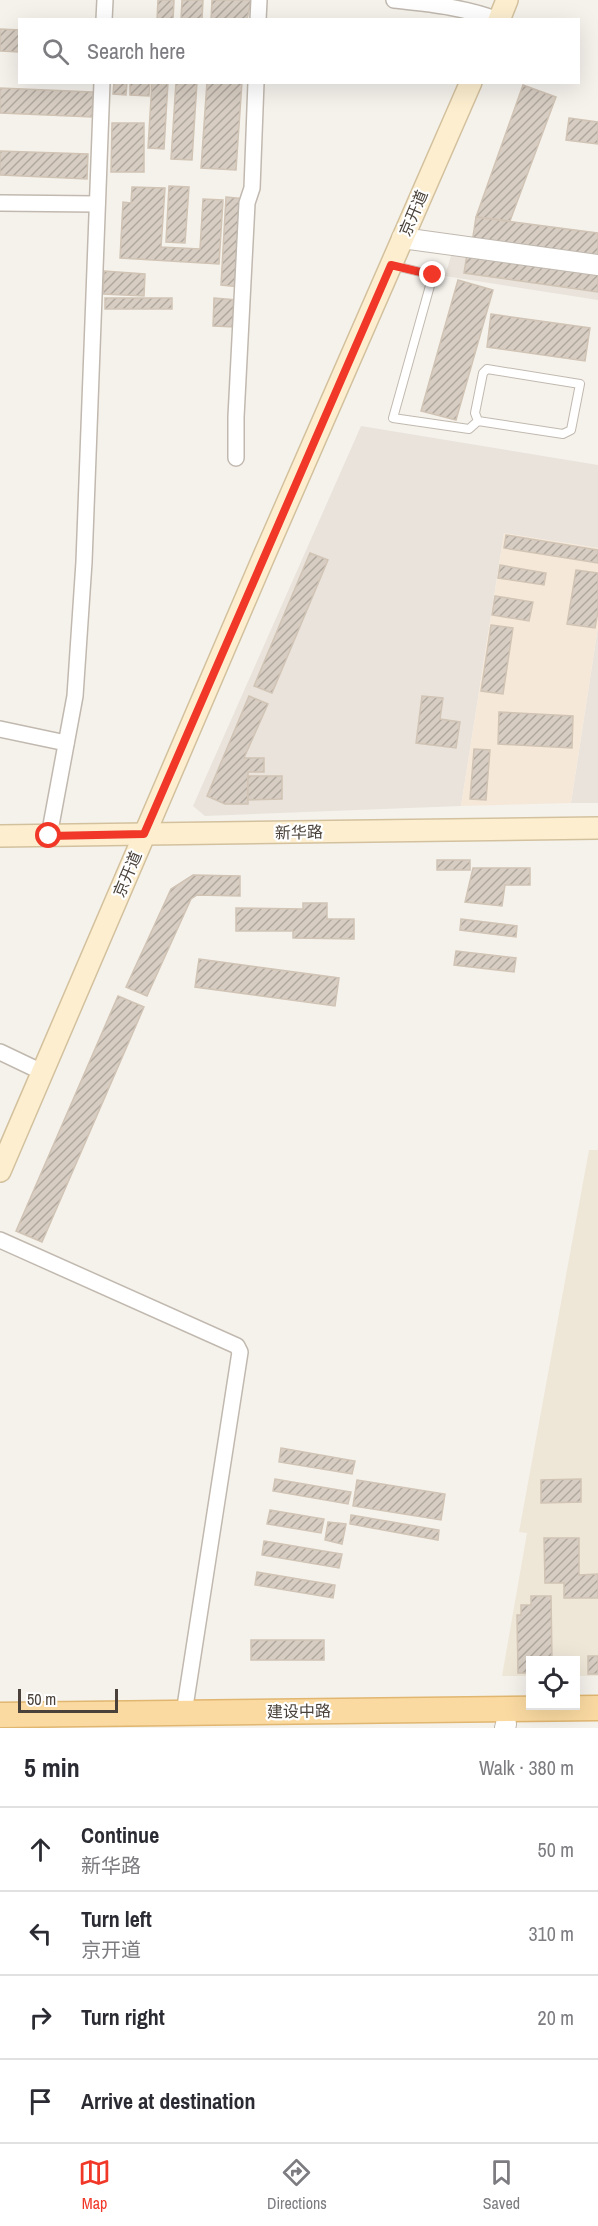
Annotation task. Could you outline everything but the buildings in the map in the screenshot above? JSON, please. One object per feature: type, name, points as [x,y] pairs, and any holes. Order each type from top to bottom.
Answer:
[{"type":"main road","points":[[499,18],[507,0]]},
{"type":"main road","name":"京开道","points":[[0,1171],[470,84]]},
{"type":"main road","name":"新华路","points":[[0,836],[598,828]]},
{"type":"main road","name":"建设中路","points":[[0,1715],[598,1708]]},
{"type":"main road","name":"建设中路","points":[[116,1728],[506,1726],[598,1723]]},
{"type":"street","points":[[104,18],[105,0]]},
{"type":"street","points":[[258,18],[259,0]]},
{"type":"street","points":[[394,0],[457,7],[473,10],[493,18]]},
{"type":"street","points":[[49,836],[75,696],[84,562],[102,84]]},
{"type":"street","points":[[236,458],[247,203],[252,188],[256,84]]},
{"type":"street","points":[[0,203],[97,204]]},
{"type":"street","points":[[402,238],[598,265]]},
{"type":"street","points":[[0,729],[66,742]]},
{"type":"street","points":[[0,1052],[42,1071]]},
{"type":"street","points":[[0,1240],[237,1346],[240,1352],[184,1713]]},
{"type":"lane","points":[[391,265],[433,275],[393,418],[469,429],[478,421]]},
{"type":"lane","points":[[487,369],[580,384],[571,430],[563,434],[478,421],[476,413],[483,373],[487,369]]},
{"type":"shaded area","points":[[453,249],[598,270],[598,300],[445,276]]},
{"type":"shaded area","points":[[361,426],[598,465],[598,548],[504,533],[461,806],[205,816],[193,806]]},
{"type":"shaded area","points":[[504,533],[598,548],[598,627],[571,803],[461,806]]},
{"type":"shaded area","points":[[598,627],[598,803],[571,803]]},
{"type":"shaded area","points":[[589,1150],[598,1150],[598,1676],[580,1676],[580,1656],[526,1656],[526,1676],[502,1676],[527,1533],[519,1532]]},
{"type":"route","points":[[49,836],[144,834],[391,265],[433,275]]}]
